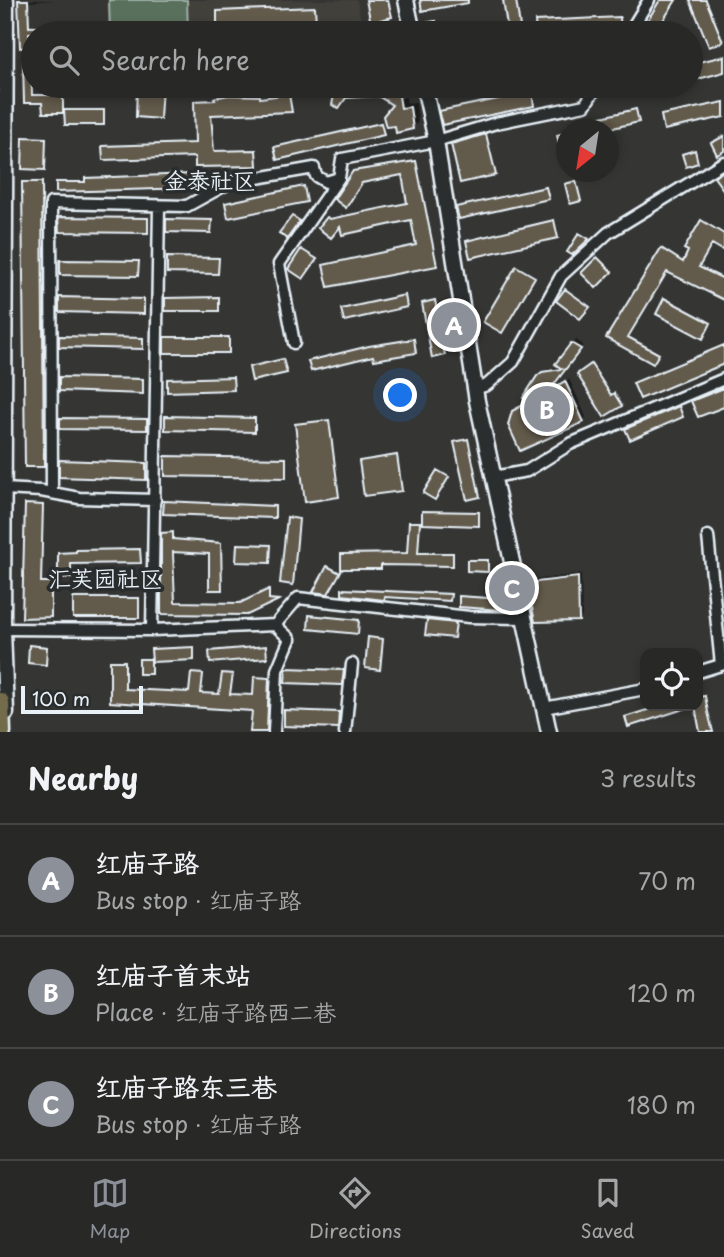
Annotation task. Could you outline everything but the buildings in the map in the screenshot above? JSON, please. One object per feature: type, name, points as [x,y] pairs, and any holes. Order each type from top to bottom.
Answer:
[{"type":"highway","points":[[0,702],[3,732]]},
{"type":"main road","points":[[3,732],[6,0]]},
{"type":"main road","points":[[406,0],[410,21]]},
{"type":"main road","points":[[427,98],[436,141],[475,389],[549,732]]},
{"type":"street","points":[[636,21],[649,0]]},
{"type":"street","points":[[293,343],[279,264],[339,178],[342,159],[436,141],[496,123],[585,105],[589,98]]},
{"type":"street","points":[[475,389],[487,385],[513,362],[562,276],[608,233],[724,162]]},
{"type":"street","points":[[52,493],[51,203],[187,206],[229,183],[314,168],[316,176],[326,182],[339,178]]},
{"type":"street","points":[[152,630],[159,207]]},
{"type":"street","points":[[493,477],[527,471],[570,444],[724,379]]},
{"type":"street","points":[[4,489],[52,493],[79,499],[155,500]]},
{"type":"street","points":[[703,670],[723,664],[708,536]]},
{"type":"street","points":[[275,625],[298,598],[469,617],[523,618]]},
{"type":"street","points":[[2,629],[152,630],[275,625],[290,639],[277,670],[274,732]]},
{"type":"street","points":[[345,732],[352,664]]},
{"type":"street","points":[[544,708],[640,690]]},
{"type":"shaded area","points":[[107,0],[357,0],[361,21],[108,21]]},
{"type":"green space","points":[[109,0],[187,0],[188,21],[110,21]]},
{"type":"place","name":"红庙子路","points":[[454,325]]},
{"type":"place","name":"红庙子首末站","points":[[547,409]]},
{"type":"place","name":"红庙子路东三巷","points":[[512,588]]},
{"type":"district","name":"金泰社区","points":[[210,179]]},
{"type":"district","name":"汇芙园社区","points":[[105,577]]}]
